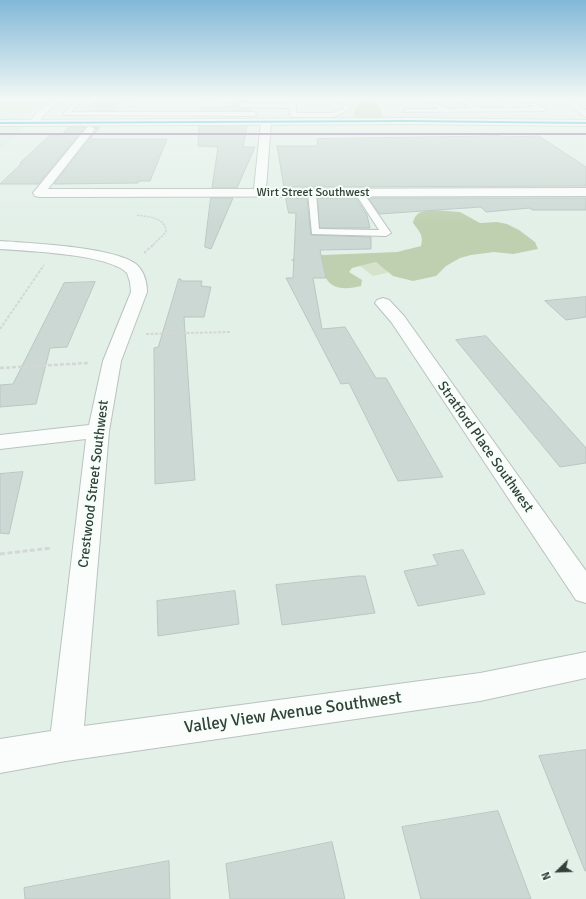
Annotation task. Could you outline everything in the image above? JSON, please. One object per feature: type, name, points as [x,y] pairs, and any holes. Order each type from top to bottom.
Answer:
[{"type":"street","name":"Wirt Street Southwest","points":[[81,140],[39,193],[586,192]]},
{"type":"street","points":[[260,193],[267,140]]},
{"type":"street","name":"Crestwood Street Southwest","points":[[0,245],[91,256],[117,262],[129,267],[139,282],[139,292],[112,361],[98,431],[66,745]]},
{"type":"street","name":"Stratford Place Southwest","points":[[383,303],[398,320],[586,592]]},
{"type":"street","points":[[0,442],[98,431]]},
{"type":"street","name":"Valley View Avenue Southwest","points":[[0,756],[66,745],[480,687],[586,665]]},
{"type":"lane","points":[[312,193],[315,232],[386,233],[359,193]]},
{"type":"path","points":[[137,215],[162,221],[166,224],[167,228],[166,232],[142,256]]},
{"type":"path","points":[[0,329],[47,260]]},
{"type":"path","points":[[0,368],[88,363]]},
{"type":"path","points":[[0,554],[51,548]]},
{"type":"shaded area","points":[[0,140],[11,140],[0,151]]},
{"type":"shaded area","points":[[435,210],[460,212],[480,223],[497,222],[507,224],[519,230],[535,242],[538,249],[513,254],[494,252],[471,255],[460,258],[446,266],[436,276],[413,281],[393,276],[376,262],[352,268],[349,272],[362,280],[361,286],[351,288],[337,287],[329,282],[325,277],[323,265],[302,265],[291,260],[299,256],[397,252],[421,246],[422,239],[419,231],[413,223],[414,219],[418,213]]},
{"type":"shaded area","points":[[376,262],[390,272],[373,276],[360,266]]},
{"type":"building","points":[[45,140],[74,140],[38,184],[0,184],[22,163],[20,163]]},
{"type":"building","points":[[88,140],[167,140],[150,181],[139,181],[138,183],[54,184]]},
{"type":"building","points":[[198,140],[244,140],[243,147],[255,147],[237,188],[212,188],[218,147],[198,146]]},
{"type":"building","points":[[317,140],[545,140],[586,167],[586,186],[284,187],[277,146],[318,146]]},
{"type":"building","points":[[211,198],[233,198],[211,249],[205,247]]},
{"type":"building","points":[[286,198],[307,198],[311,235],[371,237],[371,249],[320,250],[326,278],[313,278],[322,329],[345,327],[376,378],[386,378],[443,477],[398,481],[349,383],[341,384],[286,278],[293,278],[296,213],[289,213]]},
{"type":"building","points":[[318,198],[356,198],[367,215],[370,228],[320,228]]},
{"type":"building","points":[[369,198],[586,198],[586,210],[532,210],[530,208],[486,212],[481,207],[380,214]]},
{"type":"building","points":[[179,279],[181,279],[181,281],[202,281],[201,286],[211,287],[204,317],[184,317],[195,480],[155,484],[154,348],[158,347]]},
{"type":"building","points":[[95,282],[67,347],[50,348],[36,404],[0,407],[0,385],[13,384],[64,283]]},
{"type":"building","points":[[586,297],[586,317],[566,320],[545,301]]},
{"type":"building","points":[[486,336],[586,448],[586,463],[560,467],[456,340]]},
{"type":"building","points":[[23,472],[9,534],[0,533],[0,474]]},
{"type":"building","points":[[463,550],[485,594],[418,606],[404,571],[438,565],[433,555]]},
{"type":"building","points":[[365,576],[375,613],[282,625],[276,585]]},
{"type":"building","points":[[235,591],[239,624],[158,636],[157,601]]},
{"type":"building","points":[[586,750],[586,871],[585,871],[539,756]]},
{"type":"building","points":[[498,811],[531,899],[421,899],[402,827]]},
{"type":"building","points":[[332,842],[345,899],[230,899],[226,864]]},
{"type":"building","points":[[169,861],[170,899],[25,899],[24,888]]}]
